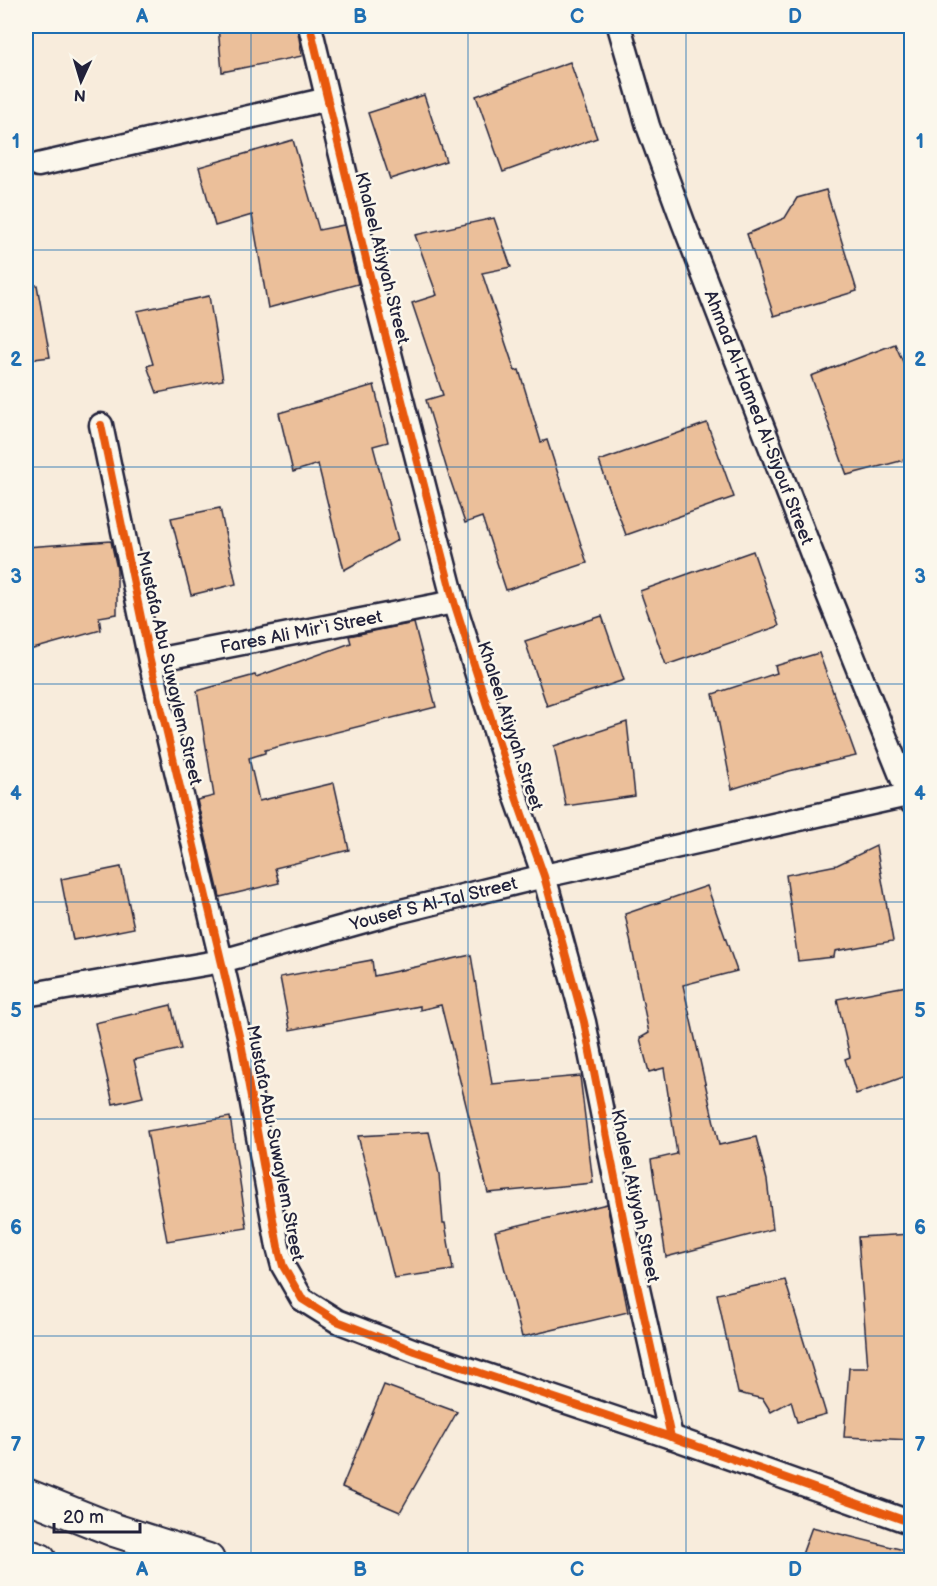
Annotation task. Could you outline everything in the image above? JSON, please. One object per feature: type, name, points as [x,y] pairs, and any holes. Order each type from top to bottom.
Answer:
[{"type":"main road","points":[[26,1495],[114,1530],[208,1560]]},
{"type":"main road","points":[[26,1555],[40,1560]]},
{"type":"street","name":"Khaleel Atiyyah Street","points":[[309,26],[369,272],[454,602],[517,801],[544,876],[584,1022],[628,1241],[671,1437]]},
{"type":"street","name":"Ahmad Al-Hamed Al-Siyouf Street","points":[[619,26],[648,126],[683,222],[821,578],[910,797]]},
{"type":"street","points":[[38,165],[328,99]]},
{"type":"street","name":"Mustafa Abu Suwaylem Street","points":[[100,425],[150,661],[244,1059],[278,1247],[283,1266],[302,1299],[337,1321],[404,1347],[671,1437],[912,1522]]},
{"type":"street","name":"Fares Ali Mir‘i Street","points":[[150,661],[454,602]]},
{"type":"street","name":"Yousef S Al-Tal Street","points":[[26,995],[222,961],[393,913],[544,876],[910,797]]},
{"type":"building","points":[[218,26],[297,26],[302,56],[222,72]]},
{"type":"building","points":[[570,62],[597,138],[503,172],[476,96]]},
{"type":"building","points":[[424,95],[446,161],[390,179],[368,113]]},
{"type":"building","points":[[293,140],[319,230],[344,225],[358,284],[268,308],[252,215],[215,226],[199,167]]},
{"type":"building","points":[[826,190],[857,291],[774,316],[747,234],[785,218],[797,198]]},
{"type":"building","points":[[494,218],[511,267],[482,273],[515,371],[519,370],[541,442],[547,440],[587,563],[506,590],[482,517],[465,523],[448,473],[426,400],[443,395],[412,303],[437,295],[415,235]]},
{"type":"building","points":[[37,285],[50,357],[26,360],[26,286]]},
{"type":"building","points":[[209,296],[223,380],[157,393],[147,366],[153,364],[137,311]]},
{"type":"building","points":[[895,344],[912,382],[912,458],[847,475],[811,376]]},
{"type":"building","points":[[374,385],[388,442],[373,446],[398,540],[344,570],[318,464],[293,472],[279,413]]},
{"type":"building","points":[[707,423],[734,497],[626,535],[599,461]]},
{"type":"building","points":[[220,508],[236,584],[191,595],[171,518]]},
{"type":"building","points":[[111,541],[117,569],[117,614],[99,617],[101,630],[26,651],[26,547]]},
{"type":"building","points":[[753,551],[779,626],[666,665],[640,591]]},
{"type":"building","points":[[602,616],[624,680],[547,706],[525,641]]},
{"type":"building","points":[[414,623],[436,707],[265,750],[265,753],[249,758],[259,801],[334,783],[349,850],[275,868],[279,883],[220,897],[197,800],[214,796],[197,691],[255,675],[256,677],[351,643],[349,636]]},
{"type":"building","points":[[819,653],[856,756],[789,771],[732,789],[713,694],[777,673],[775,666]]},
{"type":"building","points":[[627,722],[635,796],[566,806],[554,746]]},
{"type":"building","points":[[876,846],[893,941],[835,951],[834,957],[798,961],[786,875],[837,865]]},
{"type":"building","points":[[121,867],[134,928],[73,940],[61,879]]},
{"type":"building","points":[[707,886],[737,971],[683,985],[719,1145],[756,1137],[767,1180],[773,1229],[666,1257],[651,1160],[677,1154],[664,1068],[649,1072],[640,1038],[649,1033],[625,914]]},
{"type":"building","points":[[471,955],[492,1084],[580,1076],[593,1183],[488,1193],[441,1005],[420,1010],[420,1006],[290,1030],[280,977],[372,960],[374,976]]},
{"type":"building","points":[[912,985],[912,1074],[856,1094],[845,1059],[850,1057],[837,999]]},
{"type":"building","points":[[171,1005],[181,1049],[134,1060],[143,1097],[113,1104],[95,1023]]},
{"type":"building","points":[[230,1117],[247,1228],[167,1241],[147,1131]]},
{"type":"building","points":[[429,1132],[439,1174],[443,1223],[445,1223],[453,1270],[394,1278],[358,1136]]},
{"type":"building","points":[[607,1204],[628,1312],[522,1337],[495,1231]]},
{"type":"building","points":[[912,1234],[912,1440],[844,1437],[849,1368],[868,1368],[858,1237]]},
{"type":"building","points":[[785,1280],[826,1414],[797,1422],[791,1401],[771,1412],[763,1399],[738,1393],[717,1294]]},
{"type":"building","points":[[384,1385],[457,1412],[400,1512],[342,1487]]},
{"type":"building","points":[[812,1527],[912,1552],[912,1560],[800,1560]]},
{"type":"cycle path","points":[[310,26],[369,272],[454,602],[517,800],[544,876],[584,1022],[630,1253],[671,1437]]},
{"type":"cycle path","points":[[101,425],[150,661],[242,1048],[278,1247],[283,1266],[302,1299],[337,1321],[415,1351],[671,1437],[912,1523]]}]
